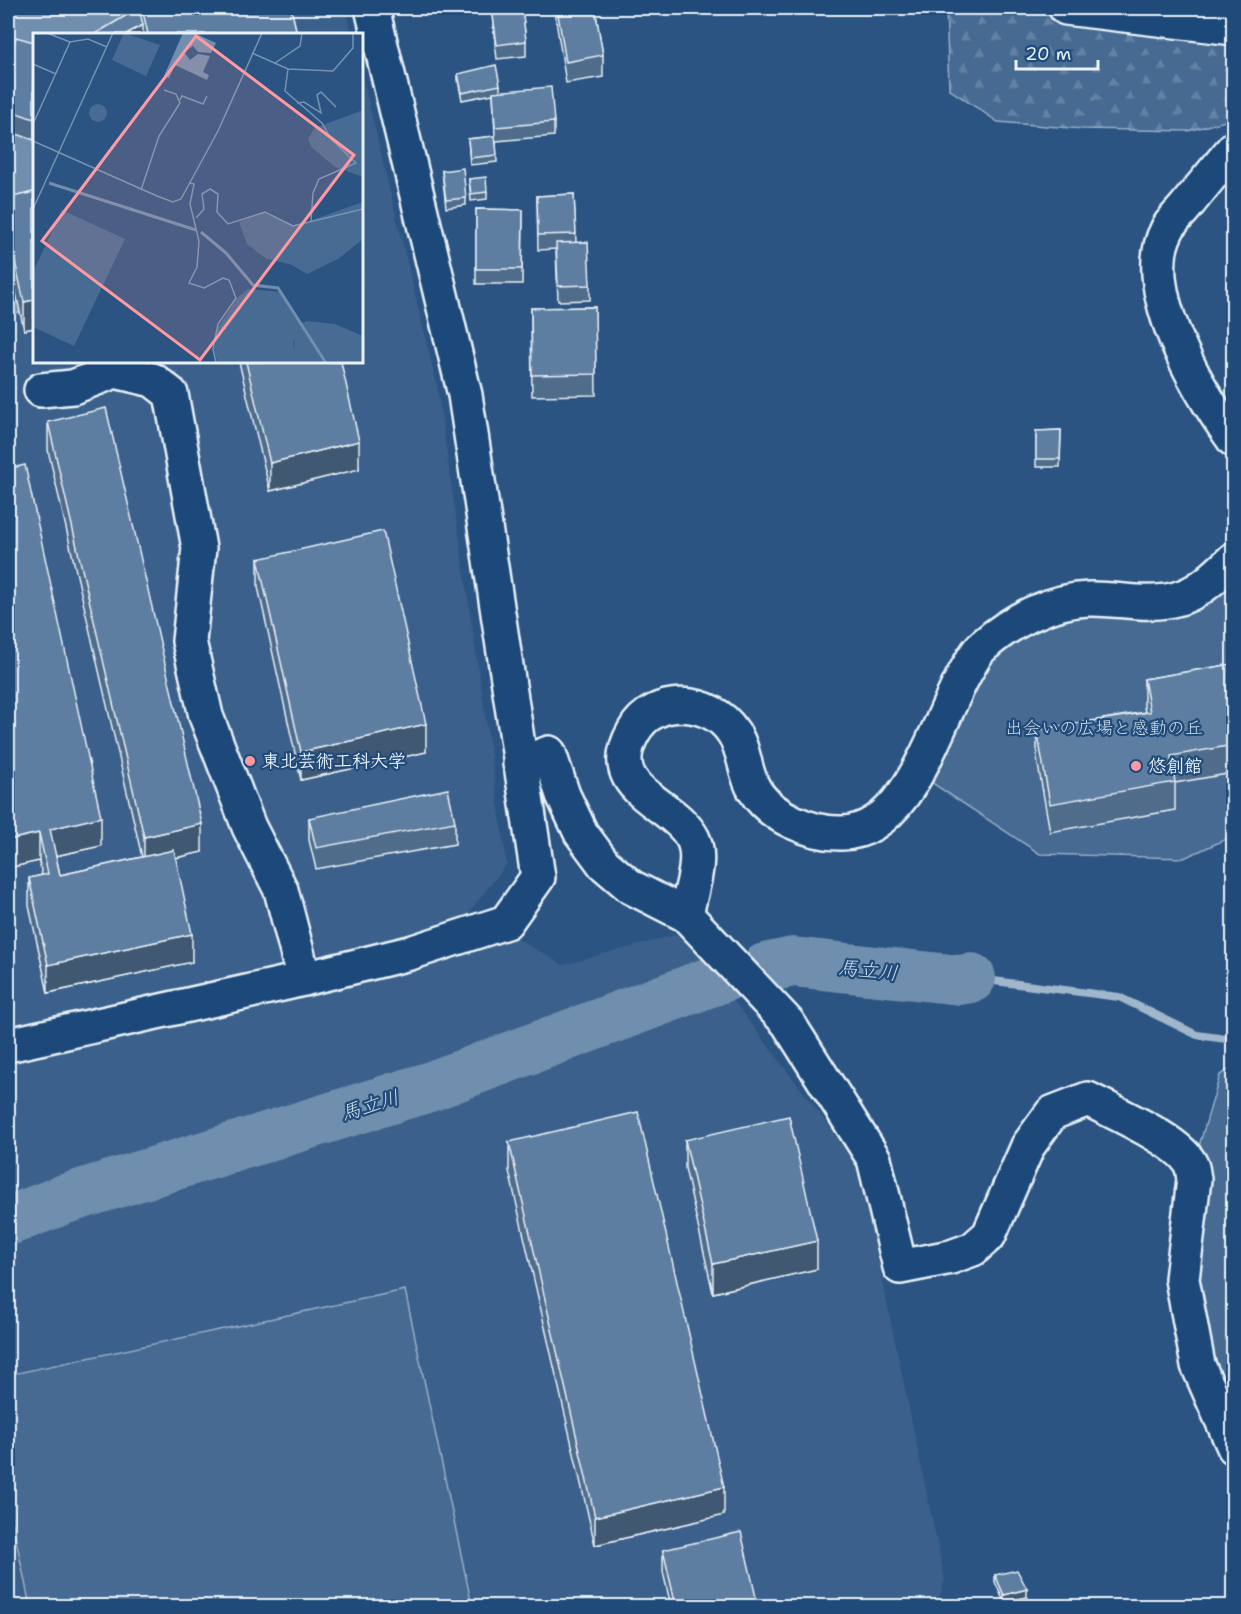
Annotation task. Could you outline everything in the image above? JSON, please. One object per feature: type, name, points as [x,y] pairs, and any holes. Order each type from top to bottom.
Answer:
[{"type":"street","points":[[8,1045],[410,953],[506,922],[538,877],[465,395],[372,8]]},
{"type":"street","points":[[1066,8],[1233,28]]},
{"type":"street","points":[[1233,148],[1167,230],[1159,255],[1164,300],[1178,348],[1217,417],[1233,440]]},
{"type":"street","points":[[42,390],[73,387],[115,371],[153,380],[157,373],[171,394],[199,548],[189,641],[206,716],[249,827],[281,890],[304,979]]},
{"type":"street","points":[[686,915],[696,854],[692,839],[679,823],[632,784],[627,768],[625,751],[634,731],[644,718],[675,705],[705,708],[733,731],[753,789],[768,806],[804,827],[842,833],[869,827],[892,812],[915,779],[957,685],[981,648],[1009,626],[1038,610],[1088,599],[1138,604],[1176,599],[1205,586],[1233,559]]},
{"type":"street","points":[[520,764],[549,753],[563,795],[581,832],[604,864],[631,887],[686,915],[788,1023],[874,1159],[900,1267],[951,1257],[973,1249],[989,1235],[1028,1146],[1052,1113],[1088,1099],[1140,1124],[1171,1145],[1191,1163],[1194,1179],[1182,1279],[1198,1365],[1233,1448]]},
{"type":"shaded area","name":"東北芸術工科大学","points":[[8,8],[345,8],[352,33],[33,33],[33,363],[363,363],[363,79],[437,386],[507,864],[470,911],[563,965],[682,933],[858,1164],[945,1580],[936,1606],[8,1606]]},
{"type":"shaded area","points":[[8,8],[135,8],[139,30],[133,33],[33,33],[33,65],[8,86]]},
{"type":"shaded area","points":[[8,131],[33,140],[33,220],[8,227]]},
{"type":"shaded area","points":[[8,257],[20,312],[8,315]]},
{"type":"green space","points":[[946,8],[1233,8],[1233,119],[1188,131],[1083,129],[998,122],[949,89]]},
{"type":"green space","name":"出会いの広場と感動の丘","points":[[1233,546],[1233,836],[1184,858],[1040,854],[917,773],[994,637],[1214,577]]},
{"type":"green space","points":[[1233,1067],[1233,1445],[1198,1365],[1192,1170],[1220,1075]]},
{"type":"green space","points":[[405,1290],[472,1606],[30,1606],[8,1501],[8,1375]]},
{"type":"building","points":[[139,8],[143,25],[128,33],[97,33]]},
{"type":"building","points":[[142,8],[291,8],[297,33],[148,33]]},
{"type":"building","points":[[492,8],[522,8],[526,41],[497,45]]},
{"type":"building","points":[[557,8],[595,8],[603,55],[566,62]]},
{"type":"building","points":[[16,37],[33,42],[33,119],[8,110],[8,65]]},
{"type":"building","points":[[496,65],[500,85],[462,93],[458,74]]},
{"type":"building","points":[[551,87],[554,122],[495,127],[493,92]]},
{"type":"building","points":[[495,136],[497,155],[470,158],[468,139]]},
{"type":"building","points":[[463,168],[466,198],[446,200],[442,171]]},
{"type":"building","points":[[486,177],[487,192],[471,194],[469,179]]},
{"type":"building","points":[[33,192],[33,300],[24,302],[8,229],[8,198]]},
{"type":"building","points":[[574,194],[576,234],[538,235],[537,196]]},
{"type":"building","points":[[476,209],[523,210],[522,269],[476,269]]},
{"type":"building","points":[[588,242],[590,285],[558,286],[556,243]]},
{"type":"building","points":[[595,307],[596,374],[532,375],[531,308]]},
{"type":"building","points":[[246,363],[341,363],[359,441],[270,463]]},
{"type":"building","points":[[106,408],[202,824],[144,837],[48,422]]},
{"type":"building","points":[[1061,430],[1060,459],[1036,459],[1036,431]]},
{"type":"building","points":[[25,465],[101,817],[50,829],[60,875],[174,850],[192,934],[48,965],[29,878],[48,874],[39,833],[8,840],[8,469]]},
{"type":"building","points":[[383,531],[426,724],[301,752],[258,559]]},
{"type":"building","name":"悠創館","points":[[1233,664],[1233,745],[1171,756],[1175,782],[1050,804],[1037,730],[1150,712],[1144,679]]},
{"type":"building","points":[[448,789],[455,822],[316,848],[309,818]]},
{"type":"building","points":[[638,1112],[724,1487],[595,1517],[509,1142]]},
{"type":"building","points":[[789,1116],[817,1241],[713,1264],[685,1140]]},
{"type":"building","points":[[741,1532],[758,1606],[676,1606],[663,1550]]},
{"type":"building","points":[[1017,1570],[1027,1589],[1004,1595],[995,1575]]},
{"type":"waterway","name":"馬立川","points":[[765,968],[793,962],[960,980],[971,978]]},
{"type":"waterway","name":"馬立川","points":[[8,1221],[65,1199],[429,1087],[729,975]]},
{"type":"waterway","points":[[971,978],[1119,997],[1197,1035],[1226,1039],[1234,1034]]},
{"type":"place","name":"東北芸術工科大学","points":[[250,761]]},
{"type":"place","name":"悠創館","points":[[1136,766]]}]
